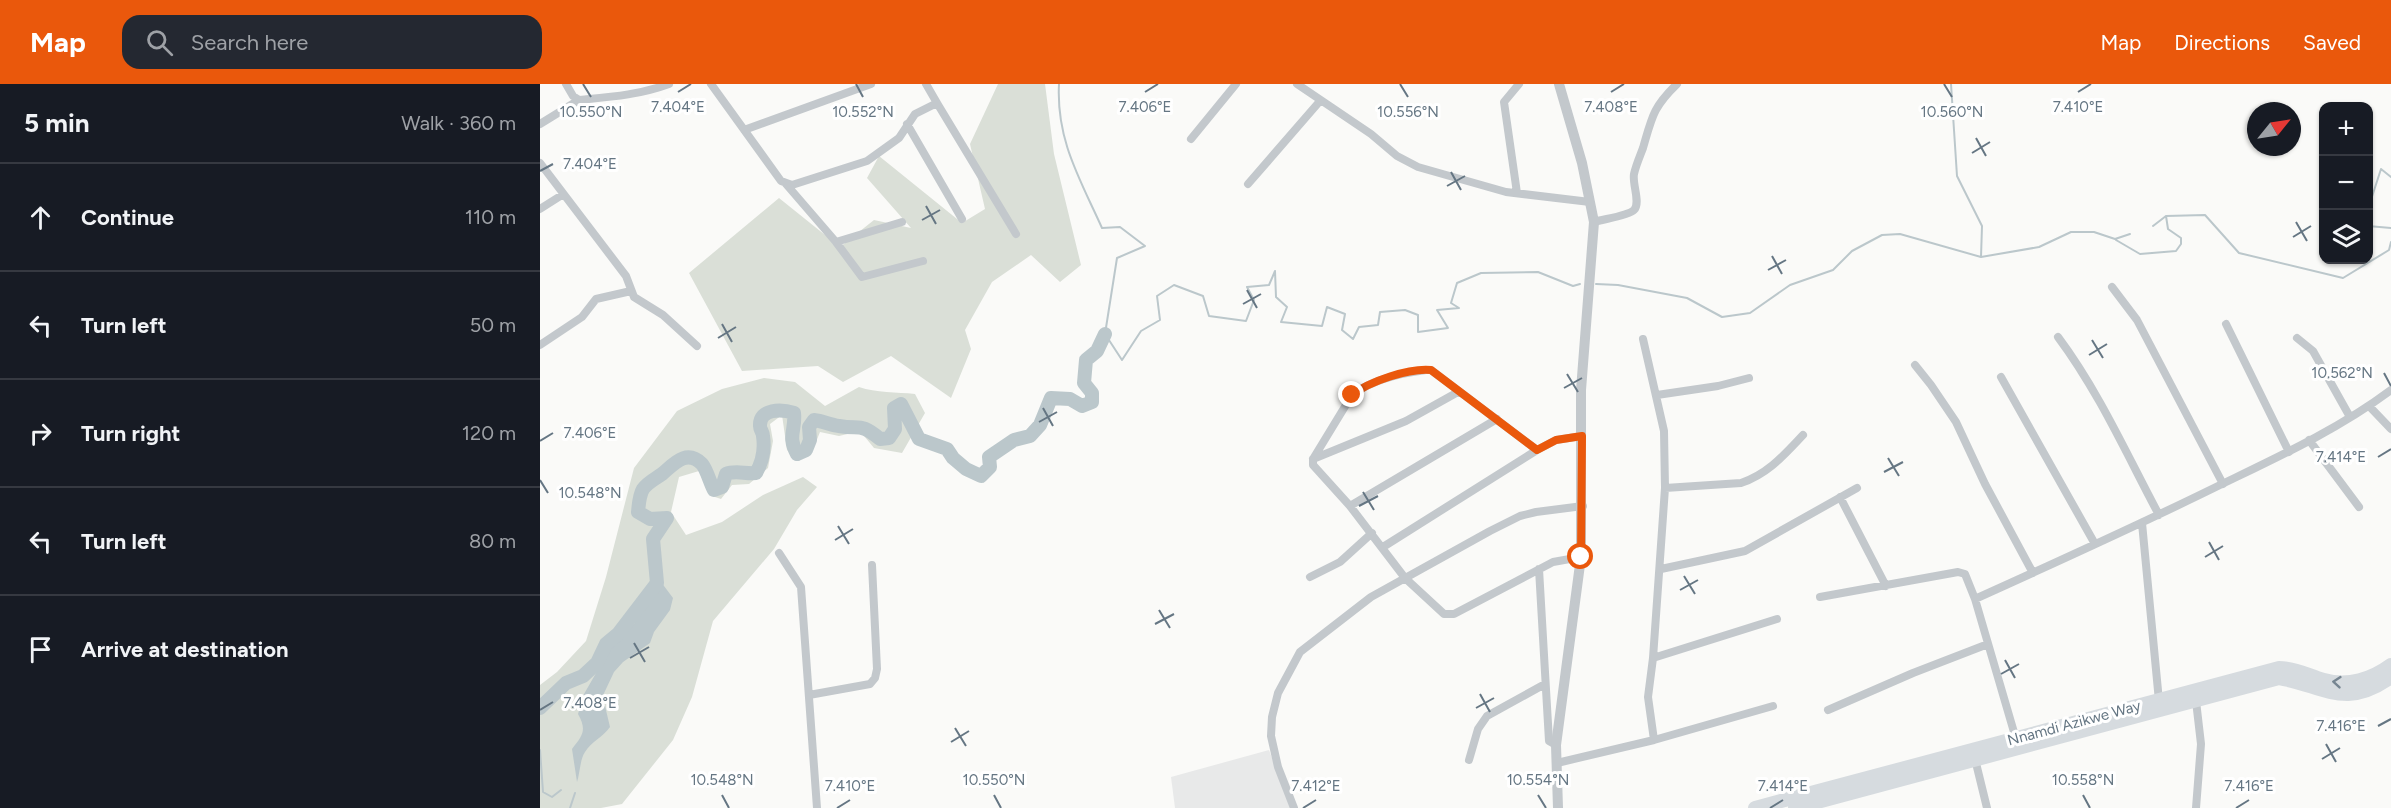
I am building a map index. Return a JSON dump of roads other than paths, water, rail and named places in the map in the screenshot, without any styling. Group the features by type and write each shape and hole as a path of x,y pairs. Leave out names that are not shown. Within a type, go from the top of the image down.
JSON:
{"highway":[{"name":"Nnamdi Azikwe Way","path":"1755,808 2279,668 2294,669 2339,683 2366,679 2391,665"},
{"name":"Nnamdi Azikwe Way","path":"1795,808 2279,678 2325,693 2341,695 2369,689 2391,677"}],"street":[{"path":"566,84 573,96 579,100"},
{"path":"540,124 579,100 627,96 649,92 669,84"},
{"path":"711,84 781,181 836,242 862,277 923,261"},
{"path":"744,130 871,84"},
{"path":"926,84 1016,234"},
{"path":"1191,139 1236,84"},
{"path":"1297,84 1408,163 1506,192 1590,202"},
{"path":"1517,193 1504,102 1520,84"},
{"path":"1558,808 1556,746 1581,557 1583,506 1581,390 1594,222 1582,163 1559,84"},
{"path":"1594,222 1629,213 1635,209 1637,204 1634,175 1650,119 1660,102 1677,84"},
{"path":"1248,184 1320,101"},
{"path":"786,184 792,185 867,161 899,138 915,114 937,103"},
{"path":"907,124 962,219"},
{"path":"540,163 562,195 626,276 634,297 658,311 698,346"},
{"path":"540,209 562,195"},
{"path":"836,242 902,222"},
{"path":"2112,287 2142,329 2223,484"},
{"path":"540,345 582,317 596,299 604,295 631,291"},
{"path":"2226,324 2289,452"},
{"path":"2058,338 2074,359 2104,409 2159,515"},
{"path":"2297,338 2313,351 2350,417"},
{"path":"1643,339 1664,431 1665,488 1661,569 1648,697 1654,740"},
{"path":"1915,365 1956,422 1985,484 2033,573"},
{"path":"1537,450 1431,370 1426,370 1386,378 1352,395 1313,459 1313,465 1372,533 1404,578 1444,614 1449,615 1558,561 1581,557"},
{"path":"2001,377 2095,544"},
{"path":"1657,395 1718,386 1749,378"},
{"path":"1975,598 2142,523 2289,452 2369,406 2391,390"},
{"path":"1313,459 1406,421 1458,392"},
{"path":"2369,406 2391,429"},
{"path":"1350,506 1497,419"},
{"path":"1665,488 1741,483 1777,462 1803,435"},
{"path":"1383,547 1537,450 1556,440 1582,436"},
{"path":"2309,440 2359,507"},
{"path":"1661,569 1745,551 1857,488"},
{"path":"1840,498 1886,586"},
{"path":"1294,808 1278,766 1271,736 1272,717 1278,693 1288,670 1300,652 1371,597 1520,516 1583,506"},
{"path":"2142,523 2159,701"},
{"path":"1310,577 1340,562 1372,533"},
{"path":"779,553 801,587 817,808"},
{"path":"808,695 870,684 875,678 878,669 872,565"},
{"path":"1539,569 1549,741 1556,746"},
{"path":"1820,597 1958,572 1965,574 1975,598 2016,739"},
{"path":"1653,658 1777,619"},
{"path":"1828,710 1988,644"},
{"path":"1469,760 1478,729 1487,716 1545,684"},
{"path":"2196,701 2201,744 2196,808"},
{"path":"1557,763 1654,740 1773,706"},
{"path":"1976,759 1987,808"}],"waterway":[{"path":"1059,84 1059,104 1065,141 1102,228 1120,227 1145,246 1117,258 1105,334 1122,360 1141,331 1160,320 1157,296 1174,285 1203,296 1209,316 1246,321 1254,300 1247,287 1269,285 1275,271 1276,297 1287,307 1281,322 1322,326 1327,307 1345,314 1342,330 1353,339 1359,327 1378,325 1380,312 1405,310 1418,315 1418,332 1448,328 1437,310 1459,308 1451,303 1457,283 1481,273 1538,272 1573,286 1580,284"},
{"path":"1951,84 1957,176 1982,226 1981,257"},
{"path":"2373,194 2381,169 2391,177"},
{"path":"2153,226 2166,216 2205,215 2239,253 2343,278 2389,250 2391,242"},
{"path":"2116,240 2140,254 2176,251 2181,244 2181,238 2168,229 2166,216"},
{"path":"2373,226 2391,228"},
{"path":"1596,284 1618,285 1687,298 1722,317 1750,313 1790,285 1833,270 1852,251 1882,235 1900,234 1981,257 2039,247 2071,232 2094,232 2115,239 2130,234"},
{"path":"540,708 566,683 583,676 597,663 606,644 618,634 657,583 653,539 667,518 650,519 638,512 639,500 649,482 675,463 685,458 696,459 704,467 714,490 722,487 726,474 756,473 764,450 761,420 767,413 772,411 794,413 792,438 797,454 806,450 810,440 809,427 814,420 864,428 880,439 889,438 895,429 894,408 901,404 919,439 947,449 953,458 966,469 981,476 990,467 989,457 1014,440 1030,436 1040,425 1051,398 1070,399 1082,406 1092,402 1092,393 1084,383 1086,360 1097,351 1105,334"},
{"path":"540,750 543,792 552,797 561,790"},
{"path":"570,808 575,793"}]}
